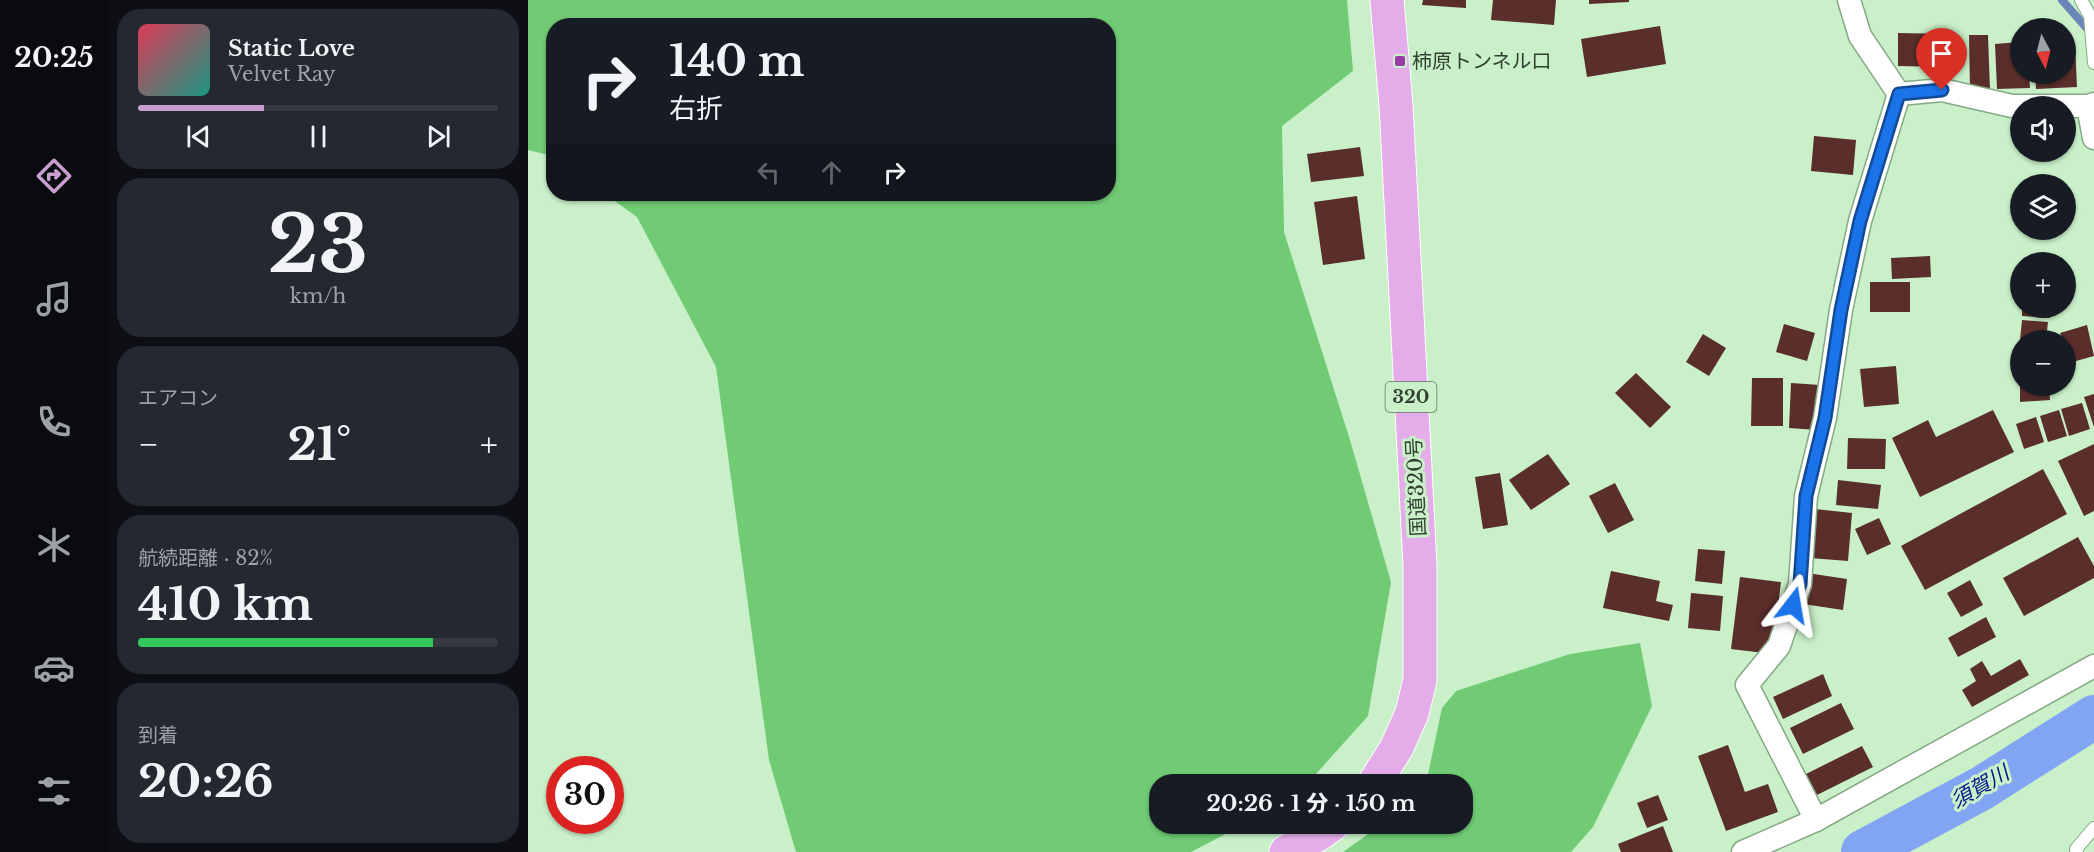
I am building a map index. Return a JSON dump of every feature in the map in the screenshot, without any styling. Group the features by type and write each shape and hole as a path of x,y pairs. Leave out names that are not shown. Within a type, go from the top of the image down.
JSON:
{"highway":[{"name":"国道320号","path":"1380,774 1412,714 1420,680 1420,565 1396,105 1387,0"},
{"path":"1286,852 1319,834"}],"street":[{"path":"1849,0 1860,36 1899,94"},
{"path":"1899,94 1942,90 2012,106 2091,105 2094,138"},
{"path":"1816,820 1747,685 1779,646 1800,584 1806,496 1825,418 1843,299 1860,221 1899,94"},
{"path":"1743,852 1816,820 2094,666"}],"lane":[{"path":"2081,0 2090,16 2094,59"},
{"path":"2075,851 2094,828"}],"green space":[{"path":"528,0 1347,0 1353,71 1282,126 1284,232 1350,440 1391,582 1368,716 1316,774 1149,774 1149,834 1226,834 1191,852 796,852 769,760 716,367 637,217 615,201 1116,201 1116,18 546,18 546,154 528,150"},
{"path":"1640,643 1652,706 1593,827 1571,852 1343,852 1368,834 1473,834 1473,774 1428,774 1442,708 1456,691 1570,654"}],"building":[{"path":"1423,0 1466,0 1466,8 1422,5"},
{"path":"1493,0 1556,0 1554,25 1491,20"},
{"path":"1589,0 1629,0 1629,2 1589,4"},
{"path":"1660,26 1666,64 1587,77 1581,39"},
{"path":"1898,33 1949,34 1949,67 1898,66"},
{"path":"1969,35 1988,35 1990,90 1970,91"},
{"path":"2010,43 2010,84 2030,84 2030,88 1997,89 1995,44"},
{"path":"2076,65 2077,87 2036,89 2036,84 2076,84"},
{"path":"1814,136 1856,140 1853,175 1811,171"},
{"path":"1360,147 1364,176 1311,182 1307,154"},
{"path":"1357,196 1365,259 1323,265 1314,202"},
{"path":"1930,256 1931,277 1892,279 1891,258"},
{"path":"1870,282 1910,282 1910,312 1870,312"},
{"path":"2022,320 2048,322 2047,330 2021,330"},
{"path":"1784,324 1815,333 1807,361 1776,352"},
{"path":"2087,325 2094,356 2076,361 2076,330 2070,330"},
{"path":"1703,334 1726,348 1709,376 1686,362"},
{"path":"1896,366 1899,404 1864,407 1860,369"},
{"path":"1636,373 1671,407 1650,428 1615,393"},
{"path":"1752,378 1783,378 1783,426 1751,426"},
{"path":"1791,383 1820,385 1817,430 1789,428"},
{"path":"2094,394 2094,427 2084,397"},
{"path":"2020,396 2050,396 2050,400 2020,402"},
{"path":"2082,403 2090,429 2069,436 2061,409"},
{"path":"1993,410 2014,452 1920,497 1892,438 1928,420 1936,437"},
{"path":"2059,410 2067,436 2048,442 2040,416"},
{"path":"2036,417 2044,442 2024,449 2016,424"},
{"path":"1848,438 1886,439 1885,469 1847,469"},
{"path":"2094,444 2094,511 2084,516 2058,461"},
{"path":"1548,454 1570,484 1531,510 1509,480"},
{"path":"2043,469 2067,514 1925,590 1901,546"},
{"path":"1500,473 1508,525 1483,529 1475,477"},
{"path":"1838,480 1881,485 1878,509 1836,505"},
{"path":"1615,483 1634,520 1608,533 1589,496"},
{"path":"1815,509 1852,513 1848,561 1810,558"},
{"path":"1879,518 1891,544 1867,555 1855,529"},
{"path":"2078,537 2094,566 2094,578 2024,616 2003,578"},
{"path":"1698,549 1725,551 1722,584 1695,581"},
{"path":"1611,571 1660,581 1656,601 1673,605 1669,621 1603,608"},
{"path":"1807,573 1847,579 1843,610 1803,604"},
{"path":"1740,577 1781,582 1772,654 1731,649"},
{"path":"1970,580 1983,605 1961,617 1947,593"},
{"path":"1691,593 1723,596 1720,631 1688,628"},
{"path":"1986,617 1996,637 1958,657 1948,638"},
{"path":"2020,659 2029,675 1972,707 1962,690 1976,681 1970,669 1982,661 1991,676"},
{"path":"1823,674 1832,696 1783,719 1773,697"},
{"path":"1841,703 1854,729 1803,754 1790,728"},
{"path":"1728,745 1745,792 1768,784 1778,812 1726,831 1698,756"},
{"path":"1862,746 1873,767 1817,795 1806,774"},
{"path":"1658,795 1668,820 1647,828 1637,803"},
{"path":"1663,826 1673,852 1621,852 1618,844"}],"waterway":[{"path":"2062,0 2091,33"},
{"name":"須賀川","path":"1863,852 1982,788 2094,717"}],"place":[{"name":"柿原トンネル口","path":"1400,61"}],"route":[{"path":"1793,605 1800,584 1806,496 1825,418 1841,310 1860,221 1899,94 1942,90"}]}
